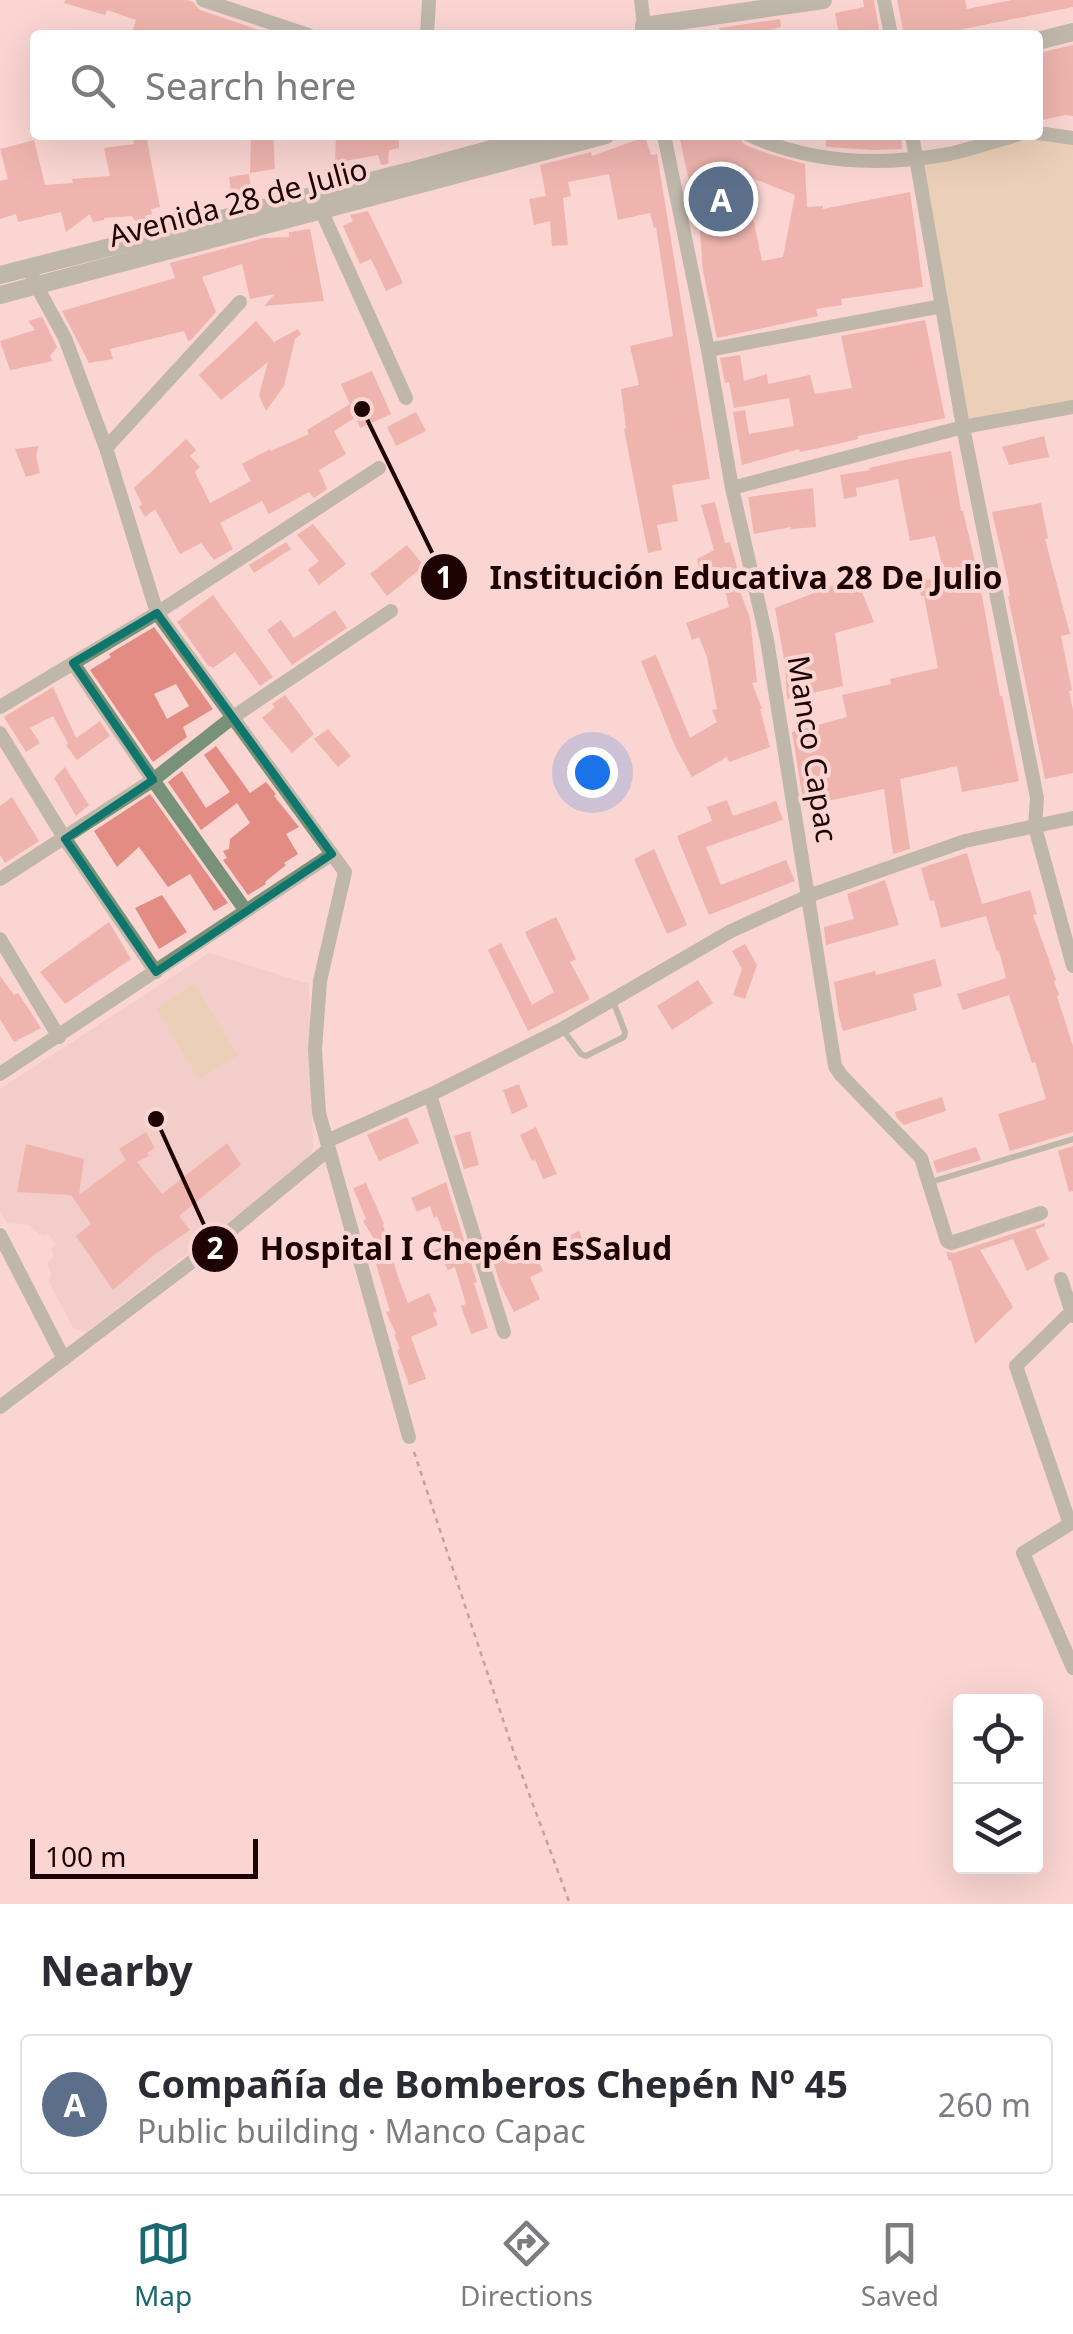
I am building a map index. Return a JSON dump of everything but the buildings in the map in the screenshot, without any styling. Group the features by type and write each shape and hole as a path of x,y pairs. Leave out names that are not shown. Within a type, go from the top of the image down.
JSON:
{"street":[{"path":"203,0 293,30"},
{"path":"427,30 429,0"},
{"path":"641,0 644,30 823,0"},
{"path":"884,0 890,30"},
{"path":"1043,39 1073,32"},
{"path":"1043,134 1073,138"},
{"name":"Avenida 28 de Julio","path":"247,220 321,210 528,140"},
{"name":"Avenida 28 de Julio","path":"0,295 33,276 420,177 584,140"},
{"name":"Manco Capac","path":"665,140 732,488 767,640 835,1066 921,1158 949,1242 1041,1213"},
{"path":"763,140 831,159 864,162 947,154 998,140"},
{"path":"913,140 963,427 1036,798 1035,827 1073,966"},
{"path":"321,210 406,398"},
{"name":"Avenida 28 de Julio","path":"0,275 33,276"},
{"path":"33,276 65,338 106,448 157,613 346,872 318,998 318,1113 409,1438"},
{"path":"106,448 240,302"},
{"path":"708,350 942,306"},
{"path":"732,488 963,427 1073,407"},
{"path":"0,707 157,613 379,468"},
{"path":"0,879 153,780 232,716 391,611"},
{"path":"73,663 246,911"},
{"path":"0,733 65,839 156,972"},
{"path":"0,1407 202,1254 328,1145 562,1029 731,931 808,896 965,841 1073,818"},
{"path":"0,1074 332,854"},
{"path":"0,939 59,1037"},
{"path":"430,1095 504,1332"},
{"path":"0,1235 64,1358"},
{"path":"1060,1279 1072,1314 1016,1366 1072,1523 1024,1554 1073,1668"}],"lane":[{"path":"562,1029 586,1056 624,1037 612,1000"},
{"path":"930,1182 1073,1139"}],"path":[{"path":"409,1438 570,1904"}],"highlighted area":[{"path":"157,613 332,854 156,972 65,839 153,780 73,663"}],"shaded area":[{"path":"1073,138 1073,407 963,427 917,157 994,140"},
{"path":"209,953 309,984 313,1149 305,1163 86,1332 73,1328 49,1282 47,1263 54,1256 51,1249 56,1245 48,1234 42,1236 29,1225 7,1223 0,1210 0,1089"},
{"path":"194,984 238,1055 199,1079 156,1008"}],"place":[{"name":"Compañía de Bomberos Chepén Nº 45","path":"721,199"},
{"name":"Institución Educativa 28 De Julio","path":"362,409"},
{"name":"Hospital I Chepén EsSalud","path":"156,1119"}]}
